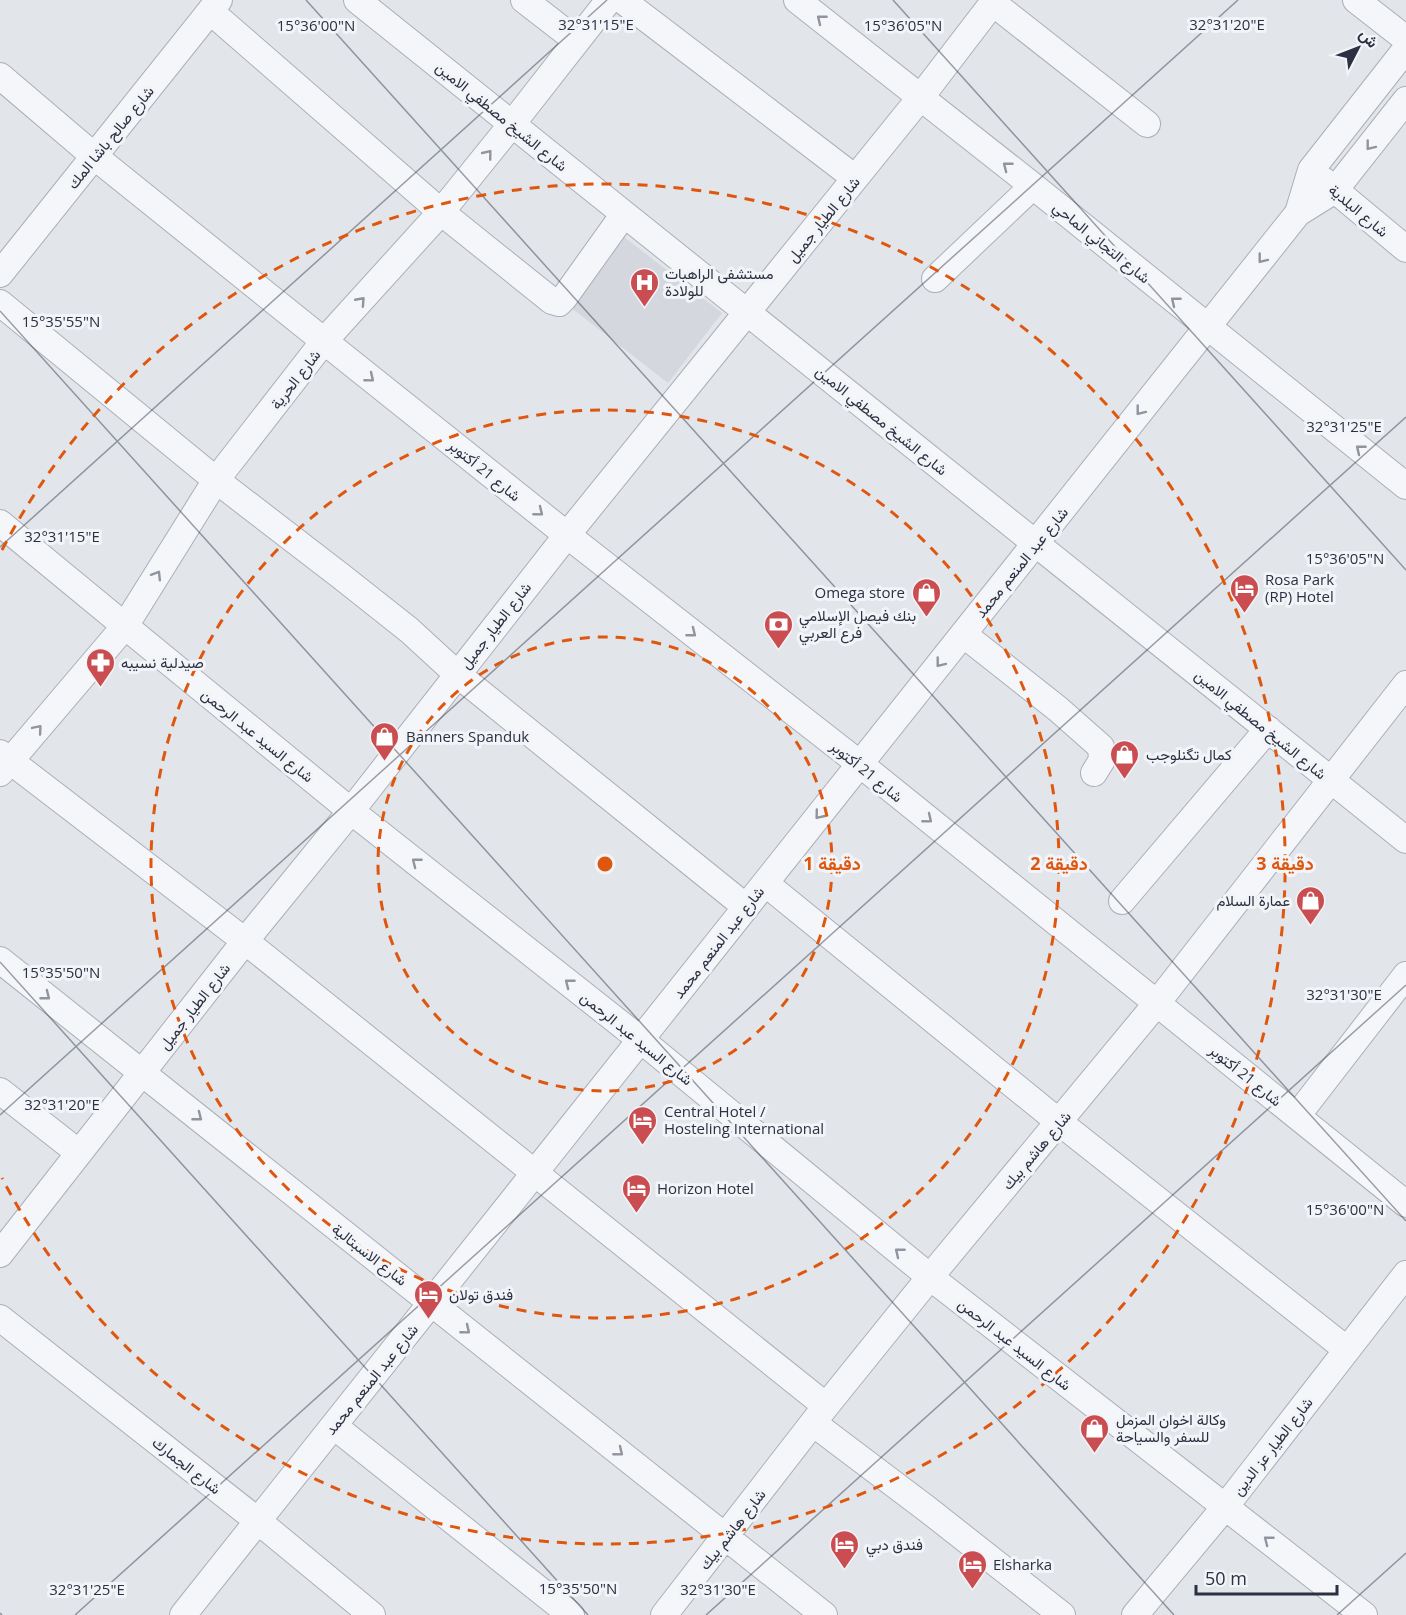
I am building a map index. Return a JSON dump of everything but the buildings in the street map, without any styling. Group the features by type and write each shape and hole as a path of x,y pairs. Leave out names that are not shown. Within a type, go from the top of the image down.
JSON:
{"street":[{"name":"شارع الشيخ مصطفي الامين","path":"357,0 1406,840"},
{"path":"524,0 577,41"},
{"name":"شارع الحرية","path":"3,763 124,626 216,480 324,341 441,212 609,0"},
{"path":"622,0 855,178"},
{"name":"شارع التجاني الماحي","path":"797,0 1033,186 1406,486"},
{"path":"1356,0 1406,39"},
{"path":"994,1 1147,124"},
{"name":"شارع الطيار جميل","path":"0,1254 567,535 920,98 994,1"},
{"path":"215,6 441,212 552,301 559,303 564,298 624,214"},
{"name":"شارع صالح باشا المك","path":"5,258 94,156 215,6"},
{"name":"شارع عبد المنعم محمد","path":"1298,213 1311,171 1406,50"},
{"name":"شارع 21 أكتوبر","path":"0,76 94,156 324,341 860,764 1406,1204"},
{"name":"شارع عبد المنعم محمد","path":"183,1615 1298,213 1335,190 1406,100"},
{"name":"شارع البلدية","path":"1311,171 1406,249"},
{"path":"935,279 1033,186"},
{"path":"0,303 216,480 409,630 457,674 746,907"},
{"name":"شارع السيد عبد الرحمن","path":"0,523 351,811 641,1040 930,1277 1364,1615"},
{"path":"963,634 1058,709 1101,747 1102,760 1094,773"},
{"name":"شارع هاشم بيك","path":"664,1615 930,1277 1157,1003 1406,684"},
{"path":"1122,901 1268,729"},
{"path":"3,763 245,942 535,1172 820,1414 927,1509 1062,1615"},
{"path":"765,883 1059,1122 1346,1349"},
{"name":"شارع الاسبتالية","path":"0,960 824,1615"},
{"path":"1297,1116 1406,975"},
{"path":"0,1091 79,1153"},
{"name":"شارع الطيار عز الدين","path":"1135,1615 1225,1507 1406,1274"},
{"name":"شارع الجمارك","path":"0,1317 258,1521 372,1615"},
{"path":"333,1426 571,1615"}],"shaded area":[{"name":"مستشفى الراهبات للولادة","path":"619,233 722,313 668,383 565,303"}],"place":[{"name":"مستشفى الراهبات للولادة","path":"644,308"},
{"name":"Rosa Park (RP) Hotel","path":"1244,614"},
{"name":"Omega store","path":"926,618"},
{"name":"بنك فيصل الإسلامي فرع العربي","path":"778,650"},
{"name":"صيدلية نسيبه","path":"100,688"},
{"name":"Banners Spanduk","path":"385,762"},
{"name":"كمال تگنلوجب","path":"1125,780"},
{"name":"عمارة السلام","path":"1311,926"},
{"name":"Central Hotel / Hosteling International","path":"643,1146"},
{"name":"Horizon Hotel","path":"636,1214"},
{"name":"فندق تولان","path":"428,1320"},
{"name":"وكالة اخوان المزمل للسفر والسياحة","path":"1095,1454"},
{"name":"فندق دبي","path":"845,1570"},
{"name":"Elsharka","path":"972,1590"}]}
